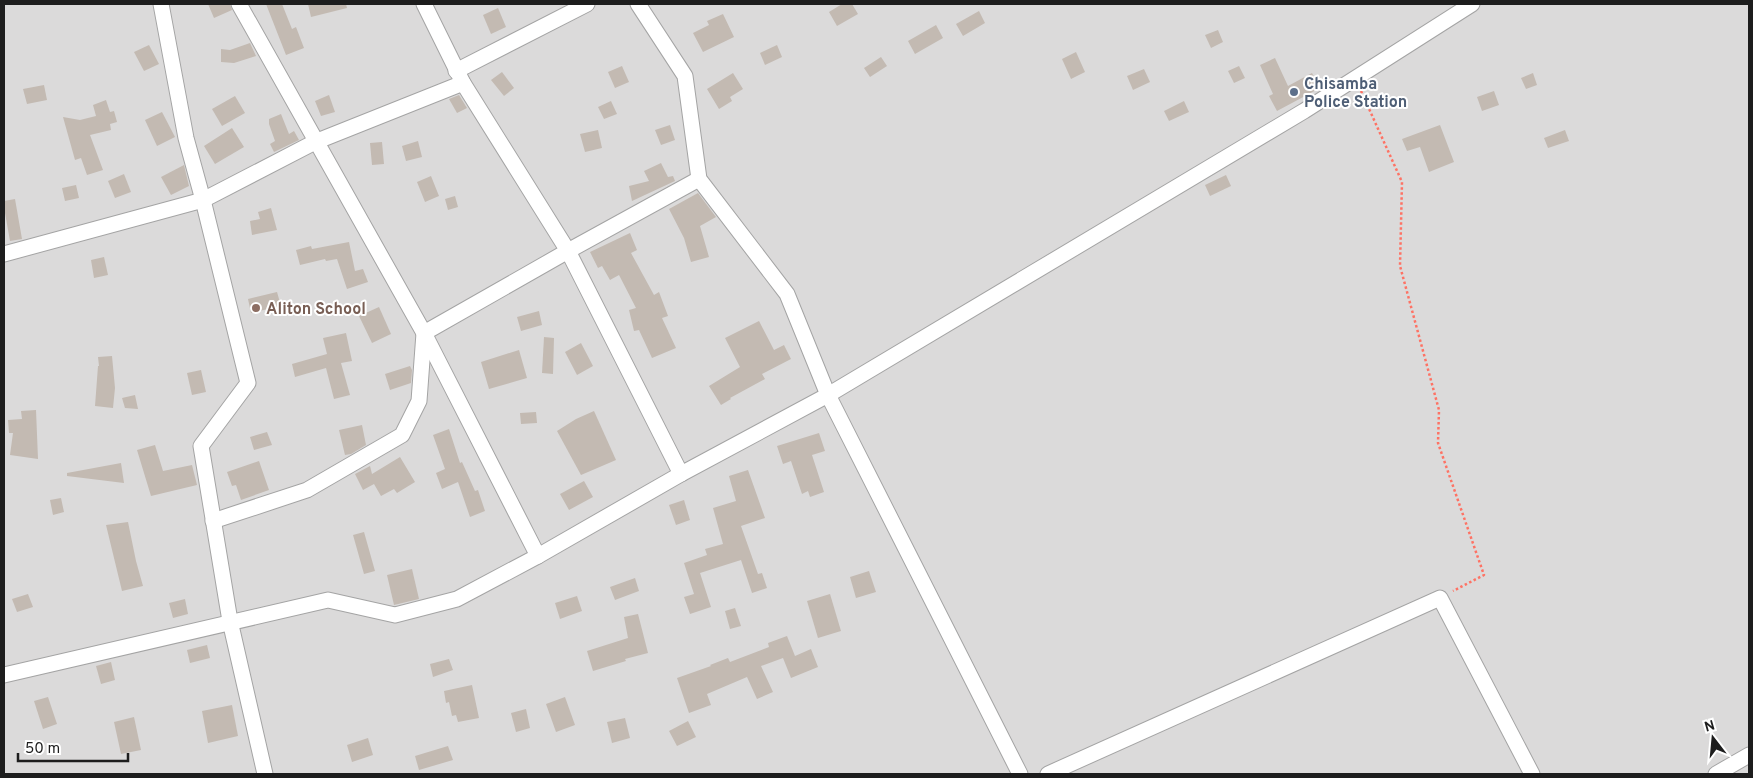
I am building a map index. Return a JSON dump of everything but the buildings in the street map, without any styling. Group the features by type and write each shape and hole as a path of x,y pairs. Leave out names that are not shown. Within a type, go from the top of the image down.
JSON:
{"street":[{"path":"161,4 186,138 248,383 201,446 230,622 265,774"},
{"path":"239,4 424,333 538,556"},
{"path":"424,4 460,77 568,251 681,474"},
{"path":"4,254 203,200 315,142 460,77 587,4"},
{"path":"638,4 685,76 700,179 787,294 828,395 1020,774"},
{"path":"4,675 328,600 395,615 457,599 538,556 681,474 828,395 1287,121 1472,4"},
{"path":"424,333 700,179"},
{"path":"213,521 307,490 402,435 418,401 424,333"},
{"path":"1048,774 1440,598 1532,774"},
{"path":"1716,774 1749,755"}],"path":[{"path":"1355,79 1402,182 1400,266 1439,410 1438,443 1484,575 1440,598"}],"shaded area":[{"path":"4,4 1749,4 1749,774 4,774"}],"place":[{"name":"Chisamba Police Station","path":"1294,92"},
{"name":"Aliton School","path":"256,308"}]}
